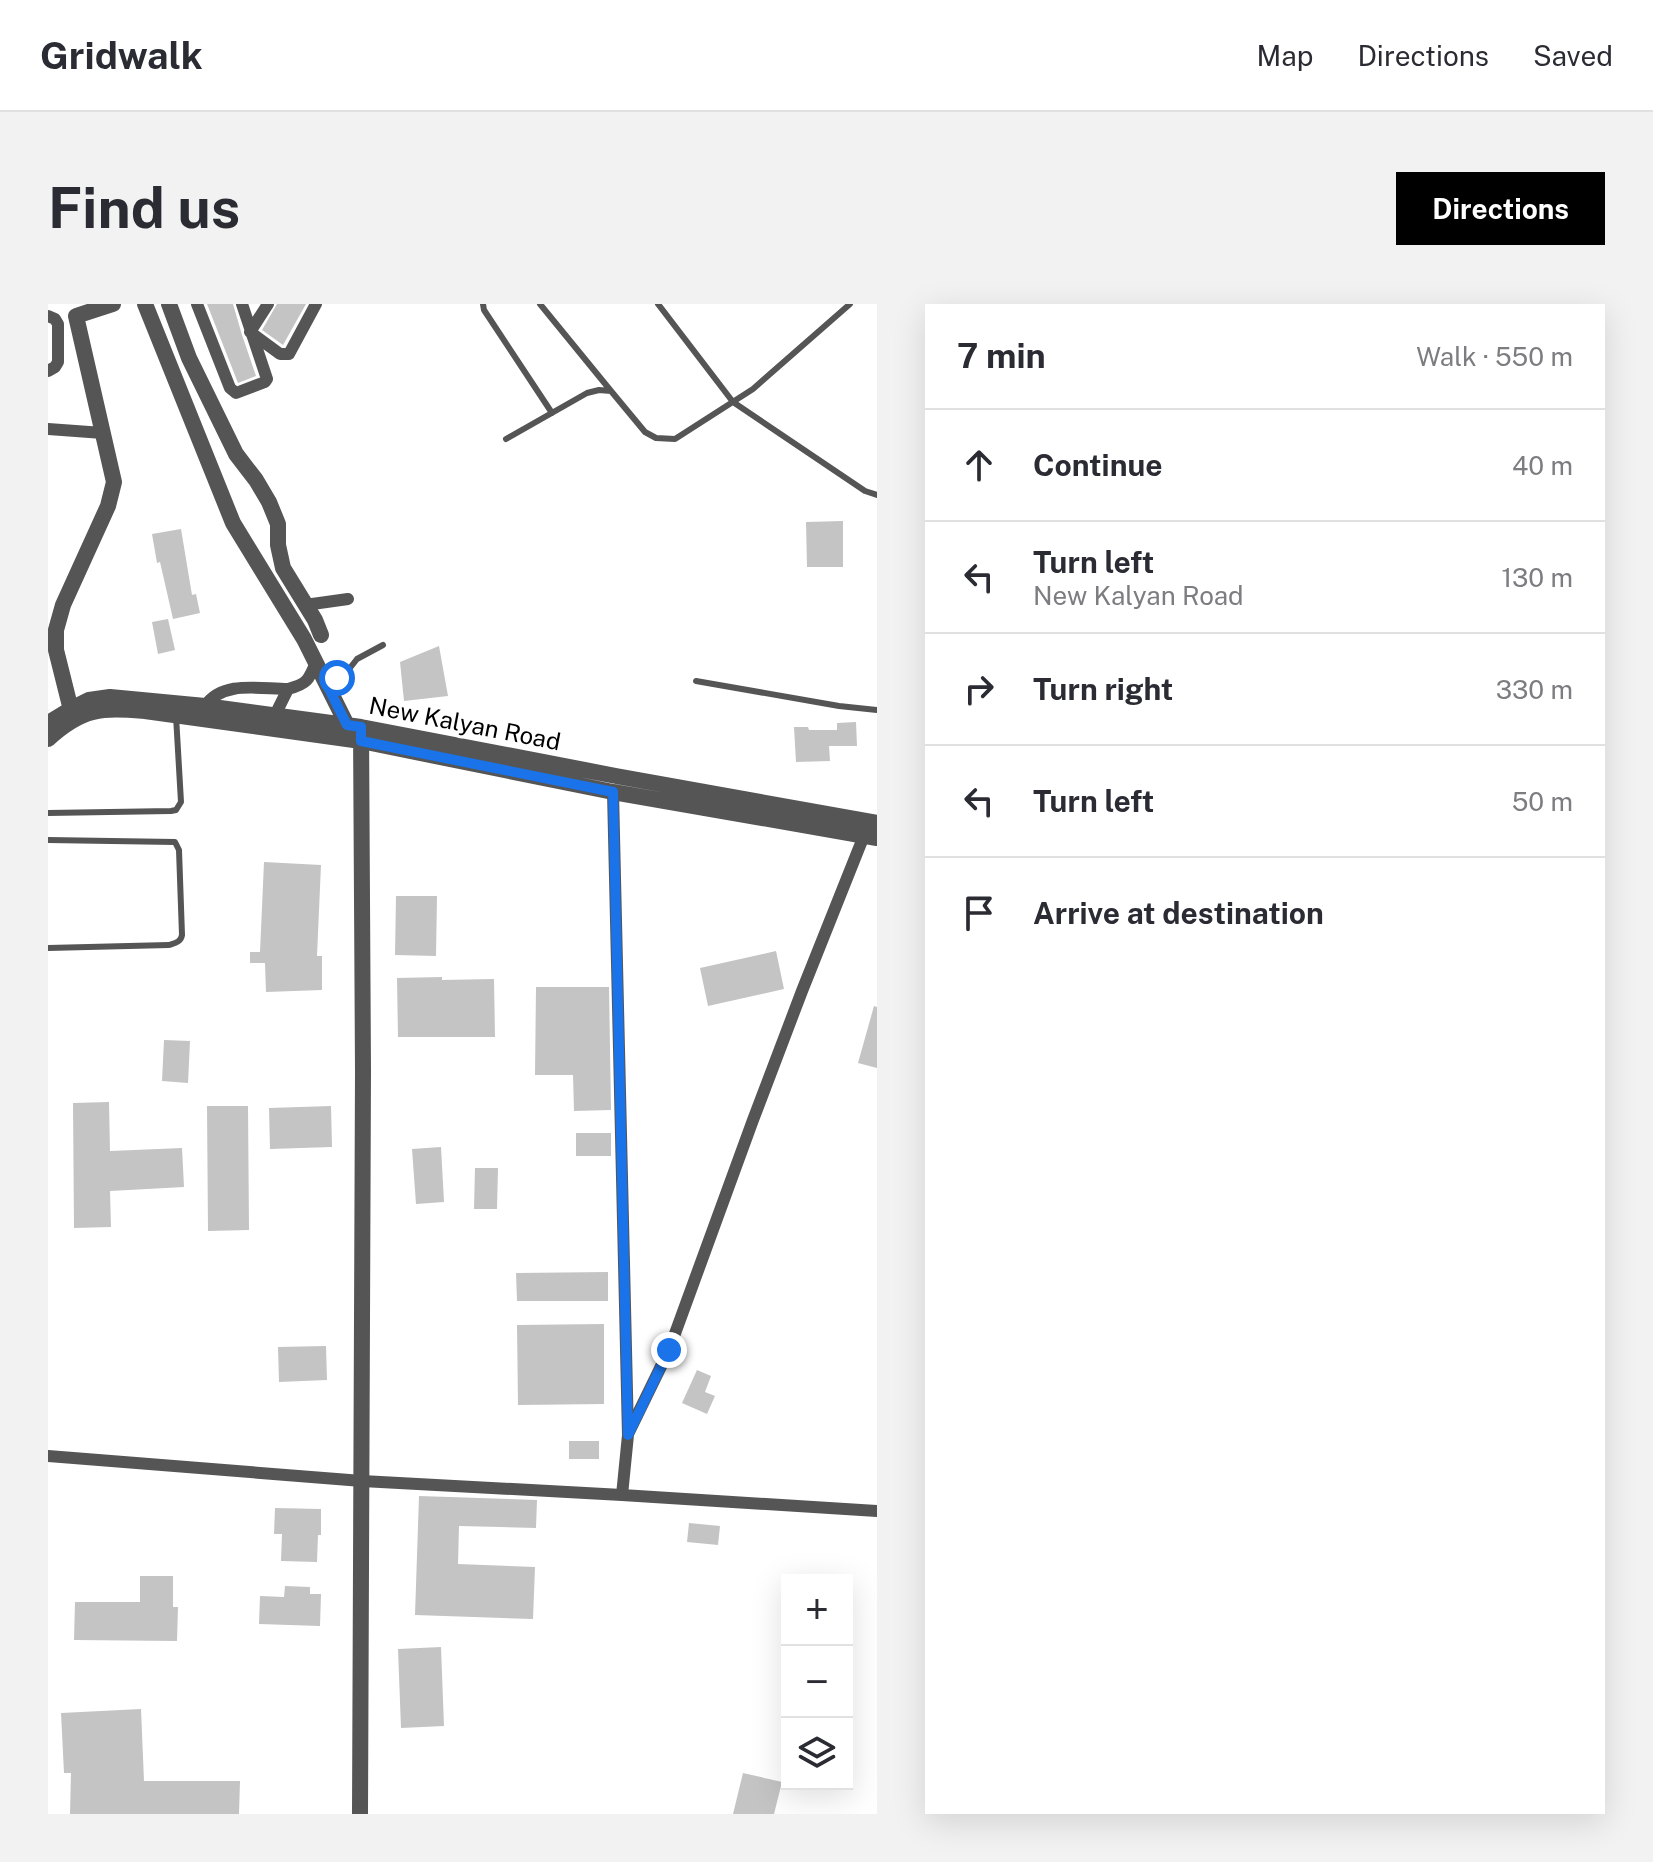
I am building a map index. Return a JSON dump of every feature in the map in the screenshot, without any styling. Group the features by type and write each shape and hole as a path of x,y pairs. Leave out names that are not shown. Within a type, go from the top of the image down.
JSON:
{"street":[{"path":"48,739 72,714 54,662 56,630 63,605 108,506 114,482 75,310 113,304"},
{"path":"145,304 233,523 286,592 329,689 356,731 363,1056 360,1814"},
{"path":"169,304 189,358 236,454 256,480 278,524 278,545 286,592 305,605 321,635"},
{"path":"197,304 234,393 267,381 242,304"},
{"path":"250,332 268,304"},
{"path":"250,332 280,354 289,354 316,304"},
{"path":"48,316 58,324 58,362 48,371"},
{"path":"48,429 103,433"},
{"path":"209,465 236,454"},
{"path":"305,605 348,599"},
{"path":"205,706 212,696 234,687 288,689 301,685 310,678 316,662"},
{"path":"275,715 288,689"},
{"name":"New Kalyan Road","path":"72,714 89,700 110,697 275,715 307,727"},
{"name":"New Kalyan Road","path":"48,723 72,714 113,709 356,731 616,776 872,830"},
{"name":"New Kalyan Road","path":"356,731 613,792 872,830"},
{"path":"613,792 628,1435 622,1495"},
{"path":"628,1435 669,1350 780,1048 872,830"},
{"path":"48,1456 362,1481 877,1511"}],"lane":[{"path":"483,304 552,413"},
{"path":"540,304 645,432 656,438 675,439 753,389 850,304"},
{"path":"658,304 733,402 865,491 877,495"},
{"path":"506,439 587,393 611,391"},
{"path":"329,689 357,659 383,645"},
{"path":"696,681 877,710"},
{"path":"48,813 176,810 181,802 176,715"},
{"path":"48,840 175,842 179,850 182,935 176,943 169,945 48,948"}],"building":[{"path":"207,304 233,304 256,376 238,383"},
{"path":"277,304 306,304 283,345 262,330"},
{"path":"843,521 843,567 807,567 806,522"},
{"path":"181,529 192,595 196,594 200,613 173,619 152,534"},
{"path":"168,619 175,650 158,654 152,622"},
{"path":"439,646 448,696 404,701 400,662"},
{"path":"856,722 857,746 829,746 830,761 796,762 794,727 837,730 837,723"},
{"path":"264,862 321,865 317,956 322,956 322,990 266,992 265,963 250,963 250,952 260,952"},
{"path":"396,896 437,896 436,956 395,955"},
{"path":"776,951 784,989 708,1006 700,968"},
{"path":"442,977 442,980 494,979 495,1037 398,1037 397,978"},
{"path":"536,987 609,987 611,1110 574,1111 573,1075 535,1075"},
{"path":"874,1006 877,1007 877,1068 858,1063"},
{"path":"164,1040 190,1041 188,1083 162,1081"},
{"path":"109,1102 110,1151 182,1148 184,1187 110,1191 111,1227 74,1228 73,1103"},
{"path":"207,1106 248,1106 249,1230 208,1231"},
{"path":"331,1106 332,1147 270,1149 269,1108"},
{"path":"576,1133 611,1133 611,1156 576,1156"},
{"path":"441,1147 444,1202 416,1204 412,1149"},
{"path":"475,1168 498,1168 497,1209 474,1209"},
{"path":"608,1272 608,1301 517,1301 516,1273"},
{"path":"604,1324 604,1404 518,1405 517,1325"},
{"path":"326,1346 327,1380 279,1382 278,1347"},
{"path":"697,1370 711,1376 705,1392 715,1396 707,1414 682,1403"},
{"path":"569,1441 599,1441 599,1459 569,1459"},
{"path":"419,1496 537,1500 536,1528 459,1526 458,1564 535,1567 533,1619 415,1615"},
{"path":"275,1508 321,1509 317,1562 281,1561 282,1534 274,1534"},
{"path":"689,1523 720,1526 718,1545 687,1542"},
{"path":"140,1576 173,1576 173,1607 178,1607 177,1641 74,1640 75,1602 140,1602"},
{"path":"285,1586 310,1587 310,1594 321,1594 320,1626 259,1624 260,1596 284,1597"},
{"path":"441,1647 444,1726 401,1728 398,1649"},
{"path":"141,1709 144,1781 240,1781 239,1814 70,1814 71,1773 64,1773 61,1713"},
{"path":"743,1773 781,1782 774,1814 733,1814"}],"route":[{"path":"337,678 326,683 347,725 361,727 361,741 613,792 628,1435 669,1350"}]}
